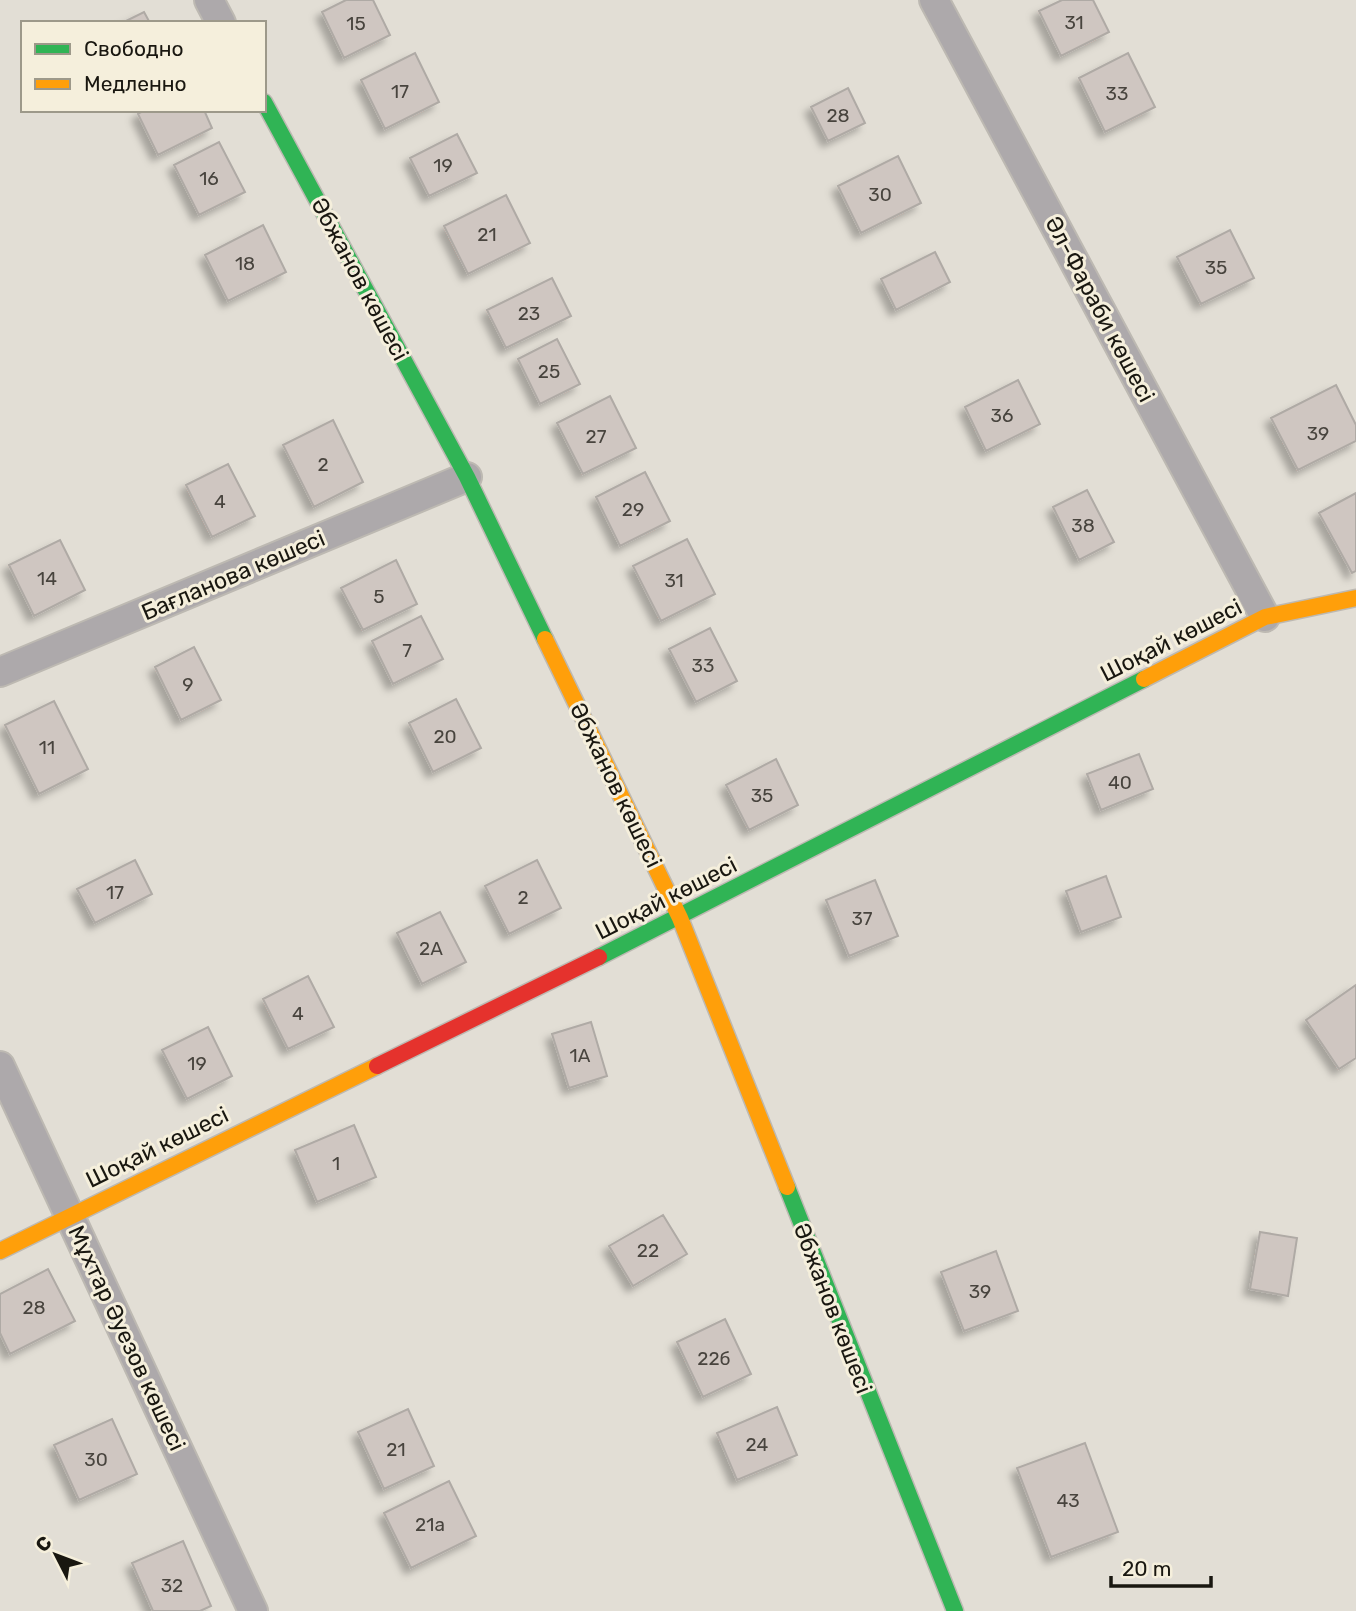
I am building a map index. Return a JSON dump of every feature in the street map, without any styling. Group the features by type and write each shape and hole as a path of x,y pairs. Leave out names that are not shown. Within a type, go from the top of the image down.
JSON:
{"street":[{"path":"209,0 220,21"},
{"name":"Әл-Фараби көшесі","path":"934,0 1265,617"},
{"name":"Әбжанов көшесі","path":"266,106 467,477 680,918 955,1611"},
{"name":"Бағланова көшесі","path":"0,672 467,477"},
{"name":"Шоқай көшесі","path":"0,1251 680,918 1265,617 1356,598"},
{"name":"Мұхтар Әуезов көшесі","path":"0,1066 253,1611"}],"building":[{"path":"346,0 373,0 390,35 344,58 322,12"},
{"path":"1062,0 1093,0 1109,32 1061,56 1039,11"},
{"path":"144,12 149,21 126,21"},
{"path":"415,53 439,102 385,129 361,80"},
{"path":"1128,53 1155,107 1105,132 1079,78"},
{"path":"848,88 865,123 828,141 811,107"},
{"path":"205,112 212,128 158,155 138,114"},
{"path":"457,134 477,173 429,196 410,158"},
{"path":"219,142 245,192 199,215 174,165"},
{"path":"898,156 921,203 861,233 838,186"},
{"path":"506,195 530,243 468,274 444,226"},
{"path":"263,225 286,272 228,301 205,255"},
{"path":"1230,230 1254,278 1201,304 1177,257"},
{"path":"935,252 950,282 896,310 881,279"},
{"path":"552,278 571,316 506,348 487,310"},
{"path":"557,339 580,384 540,404 518,359"},
{"path":"1018,380 1040,424 986,451 965,407"},
{"path":"1336,385 1356,425 1356,441 1298,470 1271,418"},
{"path":"610,396 636,448 583,474 557,423"},
{"path":"333,420 363,482 314,507 283,445"},
{"path":"228,464 255,516 212,537 186,485"},
{"path":"645,472 670,521 620,546 596,497"},
{"path":"1087,490 1114,542 1079,560 1053,507"},
{"path":"1356,493 1356,571 1352,573 1319,513"},
{"path":"687,539 715,594 661,621 633,566"},
{"path":"60,540 85,590 34,616 9,565"},
{"path":"396,560 417,604 363,630 341,588"},
{"path":"421,616 443,659 393,684 372,641"},
{"path":"710,628 737,681 696,702 669,649"},
{"path":"194,647 221,700 181,720 155,667"},
{"path":"456,699 481,748 433,772 409,723"},
{"path":"54,701 88,769 39,794 5,725"},
{"path":"1139,754 1153,789 1101,810 1087,774"},
{"path":"776,759 798,805 749,830 726,785"},
{"path":"135,860 152,894 95,923 77,889"},
{"path":"537,860 561,908 509,934 485,886"},
{"path":"1106,876 1121,917 1081,932 1066,891"},
{"path":"875,880 898,936 849,956 826,900"},
{"path":"440,912 466,962 422,984 397,933"},
{"path":"308,976 334,1027 288,1049 263,999"},
{"path":"1356,985 1356,1058 1339,1069 1306,1020"},
{"path":"591,1022 607,1076 569,1088 552,1034"},
{"path":"208,1027 232,1076 187,1099 162,1050"},
{"path":"354,1125 376,1177 317,1202 295,1150"},
{"path":"663,1215 687,1254 633,1286 609,1246"},
{"path":"1260,1232 1297,1238 1288,1296 1250,1289"},
{"path":"996,1251 1018,1311 964,1331 941,1272"},
{"path":"48,1269 75,1321 10,1354 0,1333 0,1294"},
{"path":"725,1319 751,1374 703,1397 677,1342"},
{"path":"777,1407 797,1455 737,1480 717,1433"},
{"path":"408,1409 434,1466 384,1489 358,1432"},
{"path":"112,1419 137,1474 79,1500 54,1445"},
{"path":"1085,1443 1118,1532 1051,1557 1017,1468"},
{"path":"449,1481 476,1536 411,1568 384,1513"},
{"path":"183,1541 211,1606 200,1611 153,1611 132,1563"}],"traffic: fast":[{"path":"266,106 467,477 545,639"},
{"path":"599,957 1144,679"},
{"path":"787,1187 955,1611"}],"traffic: slow":[{"path":"1144,679 1265,617 1356,598"},
{"path":"545,639 680,918 787,1187"},
{"path":"0,1251 377,1066"}],"traffic: jam":[{"path":"377,1066 599,957"}]}
